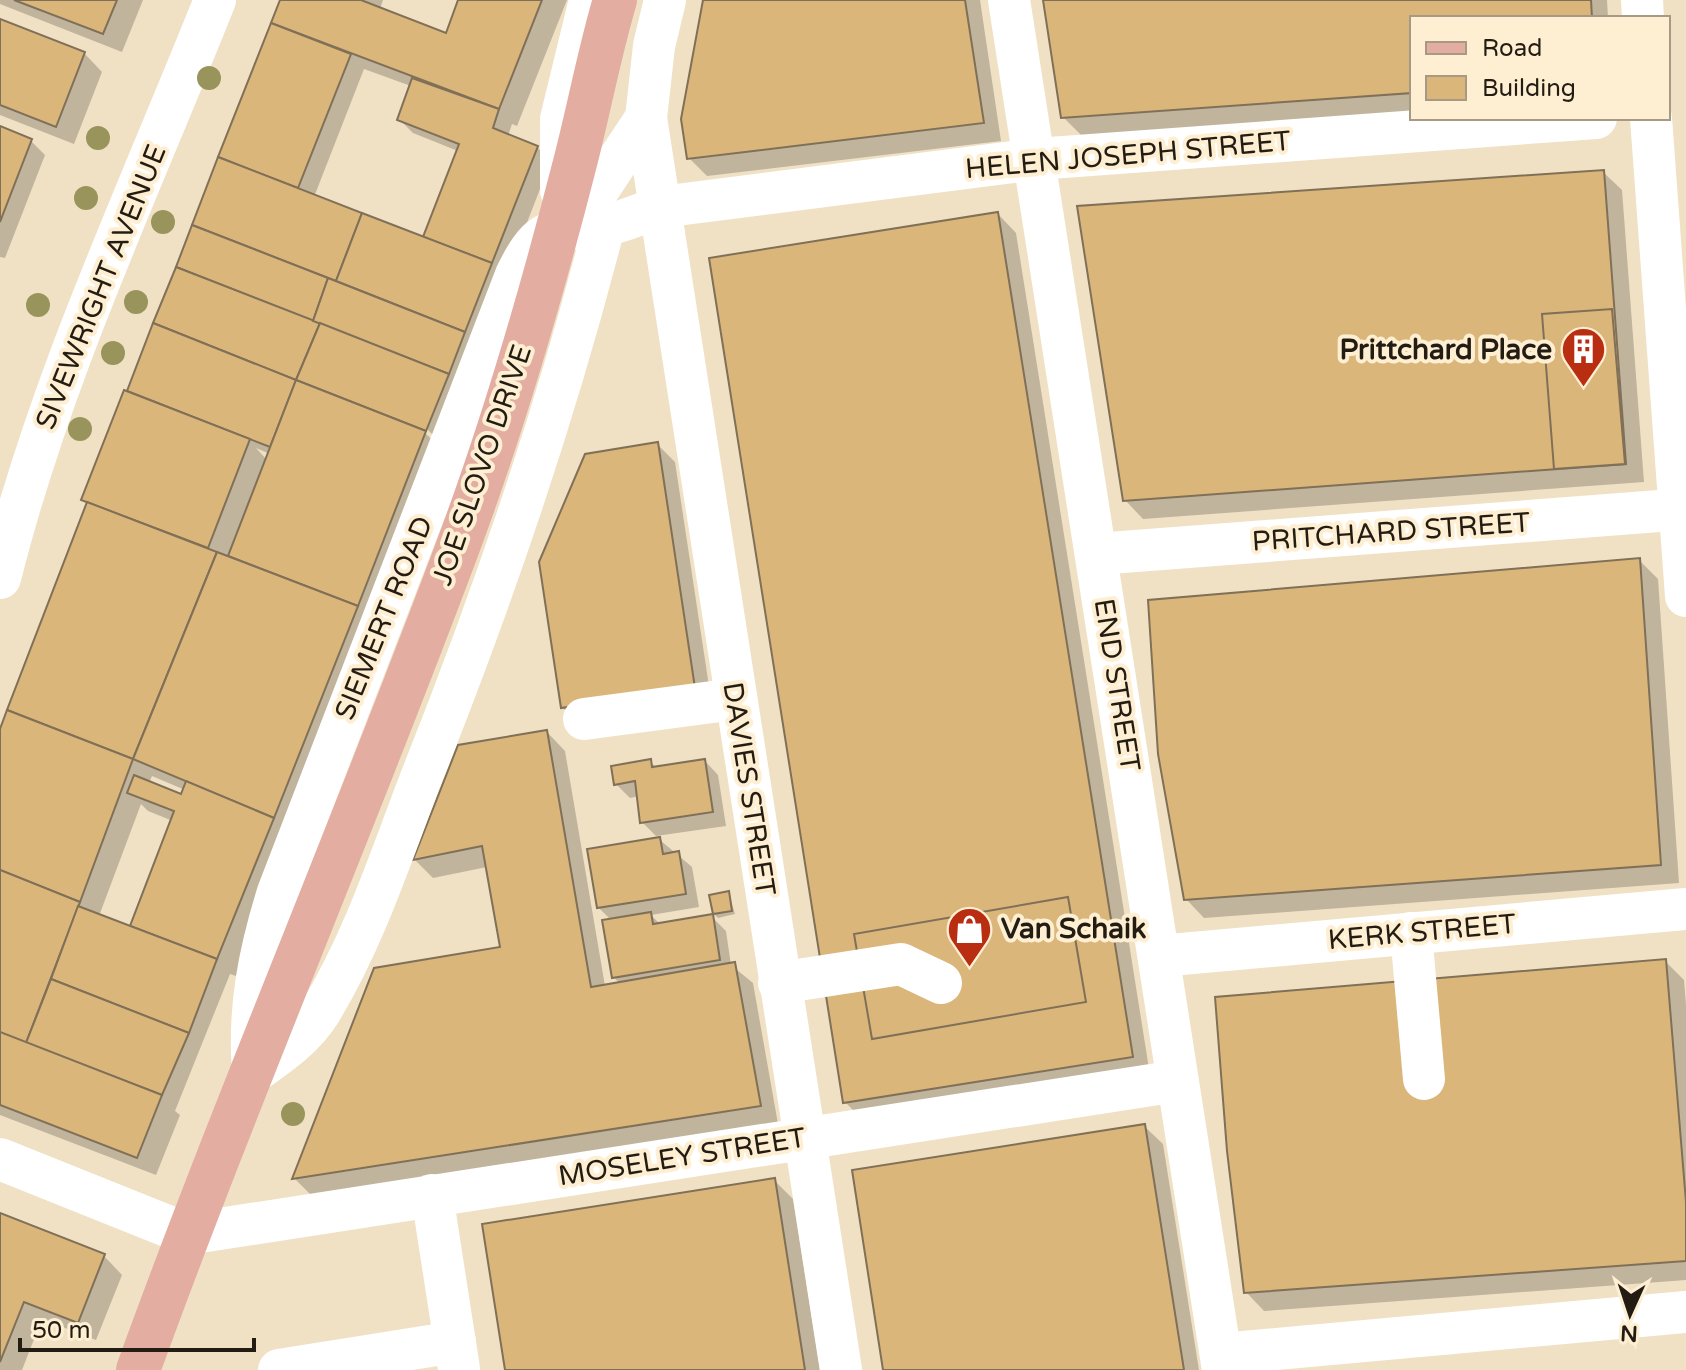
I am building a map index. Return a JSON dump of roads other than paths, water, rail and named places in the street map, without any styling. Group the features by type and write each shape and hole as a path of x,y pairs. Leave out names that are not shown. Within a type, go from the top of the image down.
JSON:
{"main road":[{"name":"JOE SLOVO DRIVE","path":"313,919 463,532 503,414 572,177 615,0"},
{"name":"SIEMERT ROAD","path":"138,1370 187,1234 313,919"}],"street":[{"name":"SIVEWRIGHT AVENUE","path":"0,578 22,488 60,378 215,0"},
{"path":"253,1073 291,1046 319,1013 356,941 468,658 555,406 580,227 558,142 590,0"},
{"path":"661,207 646,118 654,46 665,0"},
{"name":"END STREET","path":"1009,0 1222,1362"},
{"path":"580,227 646,118"},
{"name":"HELEN JOSEPH STREET","path":"661,207 1036,159 1569,120"},
{"path":"1651,120 1683,509 1686,596"},
{"name":"SIEMERT ROAD","path":"253,1073 250,1031 254,976 278,892 516,275 538,239 661,207"},
{"name":"DAVIES STREET","path":"661,207 841,1370"},
{"name":"PRITCHARD STREET","path":"1096,554 1683,509"},
{"path":"585,732 656,736 664,728 664,708 735,699"},
{"name":"KERK STREET","path":"1159,956 1686,909"},
{"path":"1411,933 1424,1079"},
{"path":"779,983 901,964 941,983"},
{"name":"MOSELEY STREET","path":"187,1234 1177,1081"},
{"path":"0,1159 187,1234"},
{"path":"279,1370 457,1356 432,1195"},
{"path":"1222,1362 1686,1312"}],"place":[{"name":"Prittchard Place","path":"1583,389"},
{"name":"Van Schaik","path":"970,968"}]}
